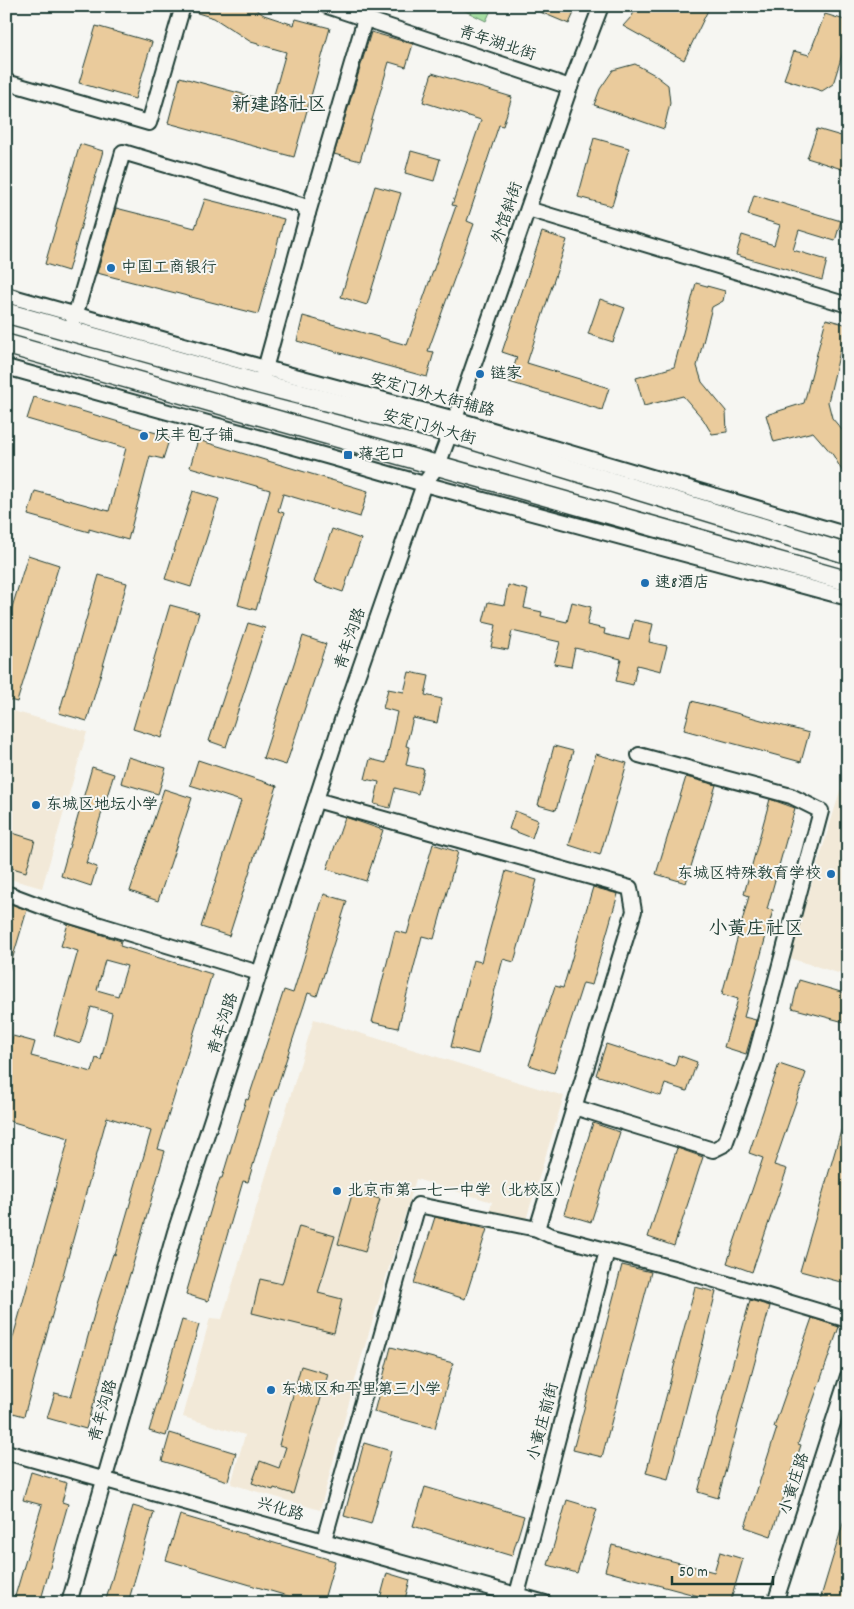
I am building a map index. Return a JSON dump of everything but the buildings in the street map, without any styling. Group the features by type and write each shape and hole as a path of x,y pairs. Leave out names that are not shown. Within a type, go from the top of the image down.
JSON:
{"main road":[{"name":"安定门外大街","path":"6,313 73,323 453,426 848,554"},
{"name":"安定门外大街","path":"6,344 848,581"}],"street":[{"path":"6,82 149,123 183,6"},
{"name":"青年湖北街","path":"327,6 570,87"},
{"name":"外馆斜街","path":"438,465 570,87 601,6"},
{"path":"263,376 308,213 365,19"},
{"path":"6,295 73,323 123,152 301,205 308,213"},
{"path":"528,209 848,305"},
{"path":"6,367 424,484 848,598"},
{"name":"安定门外大街辅路","path":"453,426 848,535"},
{"path":"311,429 330,457"},
{"name":"青年沟路","path":"69,1603 103,1478 175,1232 358,674 424,484 438,465"},
{"path":"574,1107 713,1150 725,1144 754,1062 821,811 791,796 639,755"},
{"path":"316,800 630,888 634,912 537,1229"},
{"path":"6,894 259,974"},
{"path":"324,1540 418,1205 537,1229 548,1235 681,1270 848,1320"},
{"name":"小黄庄前街","path":"516,1599 607,1251"},
{"name":"小黄庄路","path":"775,1603 848,1376"},
{"name":"兴化路","path":"6,1452 324,1540 516,1599 545,1603"}],"shaded area":[{"name":"东城区地坛小学","path":"6,709 87,732 42,888 6,878"},
{"name":"东城区特殊教育学校","path":"841,788 848,790 848,976 789,958"},
{"name":"北京市第一七一中学（北校区）","path":"314,1019 564,1096 525,1223 489,1212 492,1202 416,1179 360,1362 320,1510 231,1484 245,1435 183,1417 210,1318 222,1319"}],"green space":[{"path":"455,6 493,6 486,21"}],"place":[{"name":"中国工商银行","path":"111,268"},
{"name":"链家","path":"480,374"},
{"name":"庆丰包子铺","path":"144,436"},
{"name":"蒋宅口","path":"348,455"},
{"name":"速8酒店","path":"645,583"},
{"name":"东城区地坛小学","path":"36,805"},
{"name":"东城区特殊教育学校","path":"831,874"},
{"name":"北京市第一七一中学（北校区）","path":"337,1191"},
{"name":"东城区和平里第三小学","path":"271,1390"}],"district":[{"name":"新建路社区","path":"279,106"},
{"name":"小黄庄社区","path":"756,930"}]}
